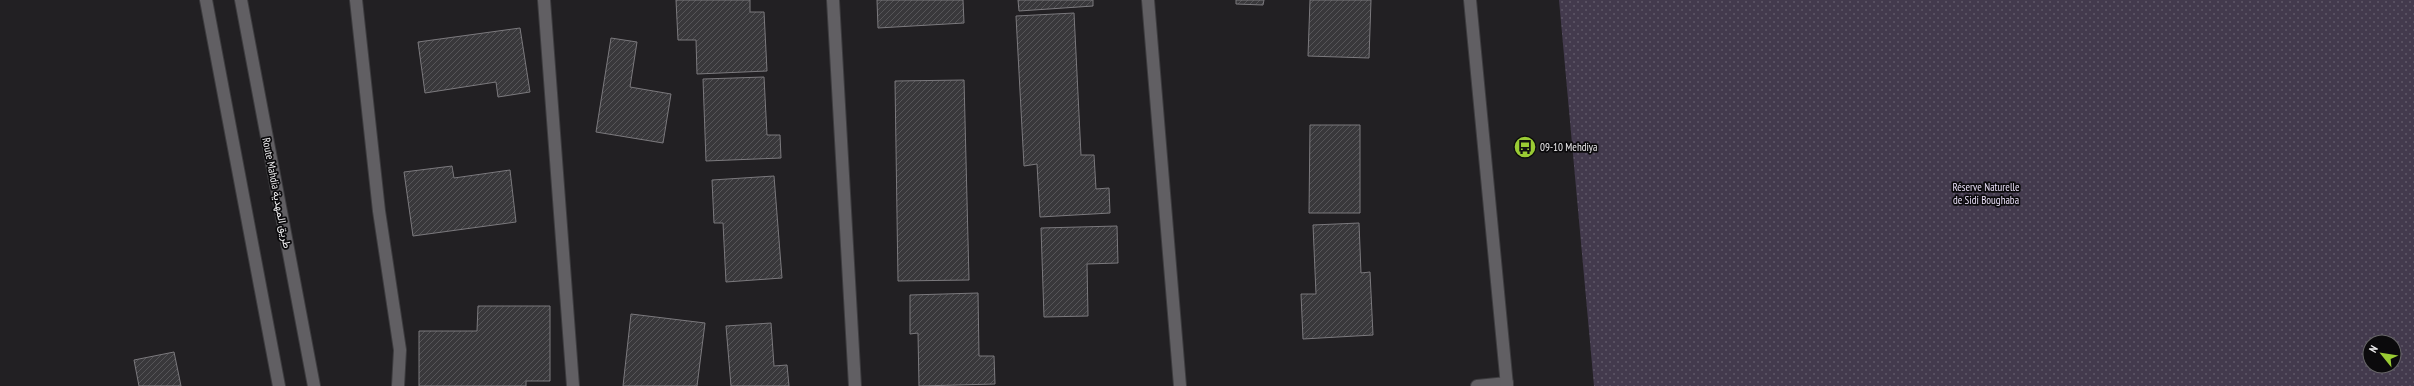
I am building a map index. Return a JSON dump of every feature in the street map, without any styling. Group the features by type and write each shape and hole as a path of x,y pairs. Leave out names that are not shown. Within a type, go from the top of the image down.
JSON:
{"street":[{"path":"206,0 279,386"},
{"name":"Route Mahdia طريق المهدية","path":"241,0 314,386"},
{"path":"356,0 379,211 400,350 398,386"},
{"path":"544,0 573,386"},
{"path":"833,0 855,386"},
{"path":"1148,0 1180,386"},
{"path":"1470,0 1507,385 1477,386"}],"green space":[{"name":"Réserve Naturelle de Sidi Boughaba","path":"1559,0 2414,0 2414,386 1594,386"}],"building":[{"path":"676,0 750,0 750,12 764,12 767,71 697,74 696,40 678,40"},
{"path":"877,0 963,0 964,23 878,28"},
{"path":"1018,0 1093,0 1093,6 1019,11"},
{"path":"1236,0 1264,0 1263,5 1236,4"},
{"path":"1310,0 1371,0 1369,58 1308,56"},
{"path":"1074,13 1081,155 1094,155 1096,189 1109,188 1110,213 1040,217 1037,164 1024,166 1016,16"},
{"path":"520,28 530,92 498,97 496,82 425,93 418,42"},
{"path":"611,38 637,42 630,87 671,94 663,143 596,132"},
{"path":"764,77 767,135 780,135 781,158 706,161 703,79"},
{"path":"964,80 969,280 898,281 895,81"},
{"path":"1310,125 1360,125 1360,213 1309,213"},
{"path":"452,166 454,178 510,170 516,222 413,236 404,172"},
{"path":"774,176 782,278 726,282 723,223 714,223 712,180"},
{"path":"1359,223 1361,273 1370,272 1373,335 1303,339 1301,294 1316,294 1313,225"},
{"path":"1117,226 1118,263 1087,264 1088,316 1044,317 1041,228"},
{"path":"978,293 979,356 994,356 995,384 919,386 918,333 910,334 910,295"},
{"path":"478,306 550,306 550,381 526,381 526,386 419,386 419,331 477,331"},
{"path":"631,314 705,323 697,386 623,386"},
{"path":"771,323 774,366 787,365 789,386 731,386 726,326"},
{"path":"174,352 181,386 139,386 134,360"}],"place":[{"name":"09-10 Mehdiya","path":"1525,147"}]}
